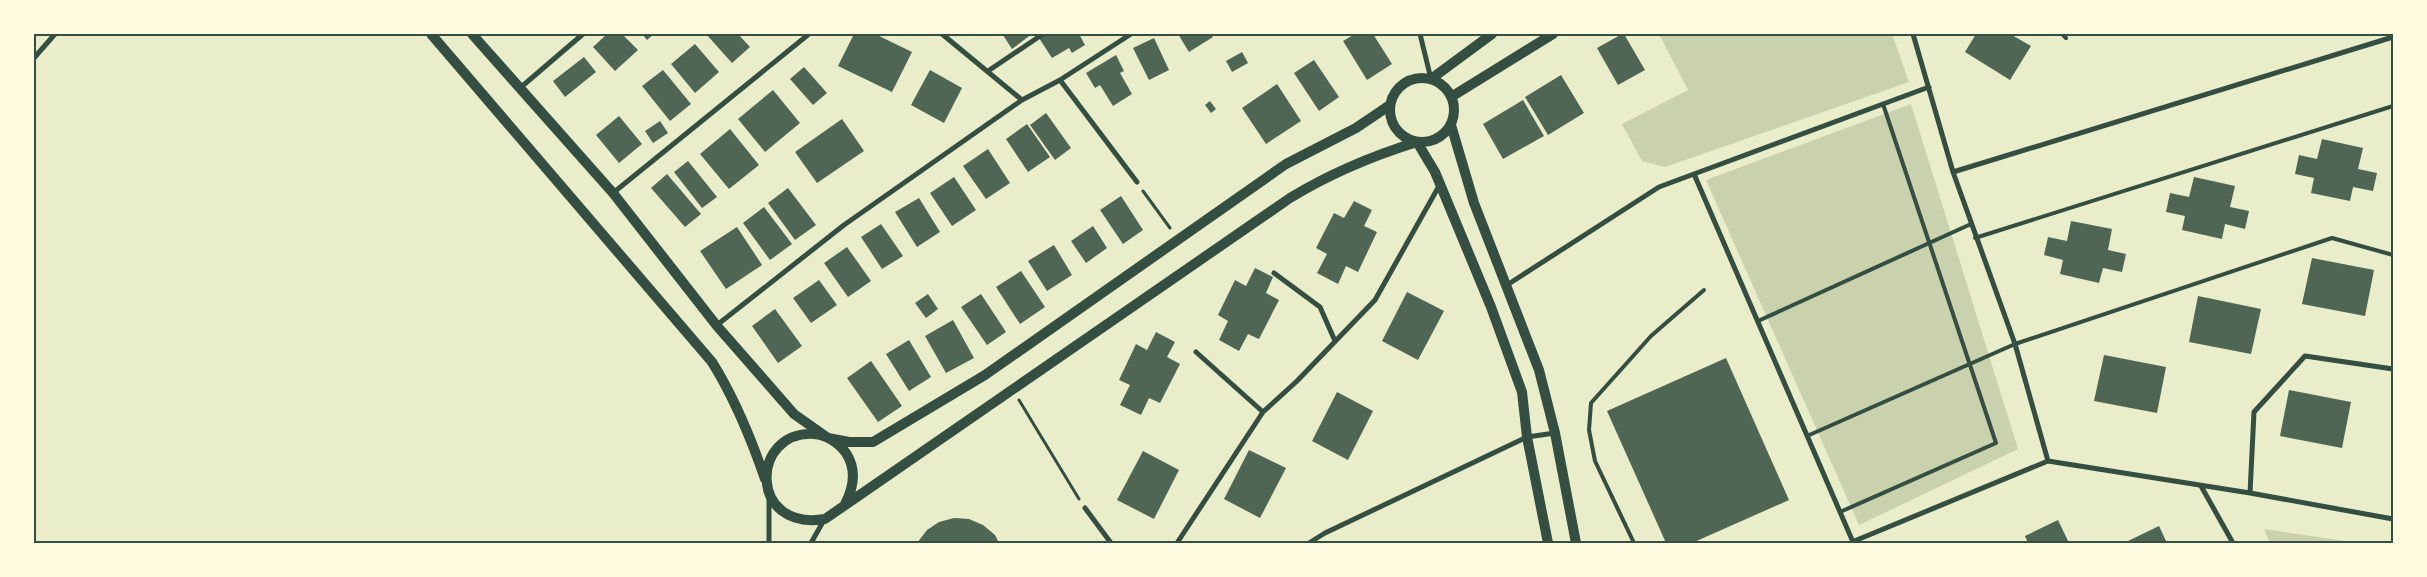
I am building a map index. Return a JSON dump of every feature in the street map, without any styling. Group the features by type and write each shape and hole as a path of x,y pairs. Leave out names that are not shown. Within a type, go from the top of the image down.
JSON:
{"main road":[{"path":"430,34 712,362 729,388 749,434 772,500 782,511 795,519 810,521 825,519 836,513 845,504 1290,198 1325,177 1373,156 1417,142 1437,139 1451,125 1454,116 1452,97 1440,83 1431,79 1420,78 1400,86 1390,105 1392,120 1399,133 1417,142 1435,172 1491,307 1522,392 1527,438 1548,543"},
{"path":"472,34 613,193 717,326 794,414 845,452 850,462 853,483 845,504"},
{"path":"1431,79 1492,34"},
{"path":"1452,97 1553,34"},
{"path":"768,491 769,462 783,443 793,437 805,434 817,434 849,442 873,442 986,375 1177,238 1286,164 1356,128 1390,105"},
{"path":"1451,125 1474,203 1540,370 1555,433 1576,543"}],"street":[{"path":"34,58 55,34"},
{"path":"520,88 583,34"},
{"path":"613,193 809,34"},
{"path":"945,34 1022,100"},
{"path":"988,71 1043,34"},
{"path":"717,326 844,225 1022,100 1060,80 1132,34"},
{"path":"1420,34 1431,79"},
{"path":"1913,34 1970,224 2015,344 2048,461"},
{"path":"1953,172 2393,37"},
{"path":"1060,80 1137,182"},
{"path":"1507,285 1660,187 1929,86"},
{"path":"1694,174 1852,543 2048,461 2250,493 2393,519"},
{"path":"1177,543 1263,412 1297,381 1375,300 1440,185"},
{"path":"1274,273 1320,307 1335,341"},
{"path":"1196,352 1263,412"},
{"path":"2250,493 2254,412 2304,356 2393,369"},
{"path":"1309,543 1325,533 1527,438 1555,433"},
{"path":"2201,486 2233,543"},
{"path":"768,491 769,543"},
{"path":"1085,508 1111,543"},
{"path":"811,543 825,519"}],"lane":[{"path":"2062,34 2066,38"},
{"path":"1840,512 1996,443 1883,104"},
{"path":"1975,238 2393,106"},
{"path":"1758,321 1970,224"},
{"path":"1807,436 1970,366 2015,344 2332,238 2393,256"},
{"path":"1634,543 1595,461 1589,430 1591,403 1651,336 1704,290"}],"path":[{"path":"1137,182 1177,238"},
{"path":"1012,390 1085,508"}],"green space":[{"path":"1659,34 1892,34 1909,82 1665,167 1642,161 1622,124 1688,90"},
{"path":"1911,104 2018,449 1859,525 1706,180"},
{"path":"2264,529 2358,543 2270,543"}],"building":[{"path":"607,34 622,34 638,50 615,71 593,47"},
{"path":"642,34 654,34 647,40"},
{"path":"706,34 738,34 750,47 732,63"},
{"path":"854,34 875,34 912,52 892,92 838,66"},
{"path":"1032,34 1012,49 1003,35"},
{"path":"1047,34 1079,34 1085,45 1072,53 1069,48 1052,58 1039,38"},
{"path":"1178,34 1211,34 1213,37 1189,52"},
{"path":"1355,34 1373,34 1392,64 1367,80 1343,41"},
{"path":"1624,34 1645,70 1618,85 1597,48"},
{"path":"1976,34 2010,34 2031,46 2010,80 1965,52"},
{"path":"1154,38 1169,70 1149,80 1133,48"},
{"path":"695,44 719,72 695,93 671,64"},
{"path":"1242,52 1248,63 1232,72 1226,61"},
{"path":"1116,55 1124,71 1120,73 1132,94 1113,106 1100,85 1095,88 1086,73"},
{"path":"584,57 596,72 565,97 553,81"},
{"path":"1314,60 1339,97 1319,111 1294,73"},
{"path":"804,67 827,93 813,105 790,79"},
{"path":"663,70 691,104 670,121 642,86"},
{"path":"930,70 962,88 944,123 911,105"},
{"path":"1561,75 1584,113 1548,135 1525,97"},
{"path":"1277,84 1301,121 1266,144 1242,108"},
{"path":"773,90 800,123 765,152 738,119"},
{"path":"1523,100 1544,136 1503,159 1483,124"},
{"path":"1210,101 1216,109 1211,113 1205,105"},
{"path":"1046,113 1071,148 1055,160 1030,125"},
{"path":"619,116 642,144 619,163 596,135"},
{"path":"842,119 864,151 817,183 795,152"},
{"path":"660,121 668,133 653,143 645,131"},
{"path":"1027,124 1050,157 1028,172 1006,139"},
{"path":"730,129 759,165 729,189 700,154"},
{"path":"2322,139 2363,148 2358,169 2377,173 2373,191 2353,187 2350,201 2311,193 2314,178 2295,174 2299,155 2317,159"},
{"path":"988,149 1010,183 986,199 963,166"},
{"path":"688,161 717,197 702,208 674,172"},
{"path":"667,174 701,214 685,227 651,188"},
{"path":"954,177 976,210 952,226 930,193"},
{"path":"2194,177 2235,186 2230,207 2249,211 2245,229 2225,224 2222,239 2182,230 2185,216 2166,212 2170,193 2189,197"},
{"path":"788,188 816,225 795,240 768,203"},
{"path":"1121,196 1143,230 1123,244 1100,210"},
{"path":"919,198 940,232 917,247 895,212"},
{"path":"1354,201 1372,210 1364,226 1377,232 1358,272 1346,266 1338,284 1317,273 1327,254 1316,248 1334,213 1344,218"},
{"path":"764,207 792,244 770,260 743,223"},
{"path":"2071,221 2112,229 2108,250 2126,254 2122,272 2103,268 2099,283 2060,274 2063,260 2044,255 2048,237 2067,241"},
{"path":"881,224 903,256 882,269 861,237"},
{"path":"1093,226 1107,248 1086,263 1071,241"},
{"path":"737,227 762,265 726,289 700,251"},
{"path":"1054,245 1072,275 1047,291 1028,261"},
{"path":"847,247 871,281 848,297 824,263"},
{"path":"2312,258 2374,270 2365,316 2302,304"},
{"path":"1255,268 1273,277 1266,293 1279,300 1259,339 1248,334 1239,351 1219,340 1228,321 1218,315 1235,280 1246,286"},
{"path":"1021,271 1045,307 1020,324 996,287"},
{"path":"819,280 837,305 811,323 793,298"},
{"path":"1407,292 1444,311 1418,360 1382,341"},
{"path":"928,294 938,309 926,318 915,303"},
{"path":"981,294 1006,332 987,345 961,307"},
{"path":"2198,296 2261,309 2251,354 2189,342"},
{"path":"775,309 802,346 778,363 752,326"},
{"path":"953,320 974,358 946,373 925,336"},
{"path":"1156,332 1175,342 1167,357 1180,364 1160,403 1149,398 1141,415 1120,405 1130,385 1119,380 1136,344 1147,350"},
{"path":"909,340 931,377 909,391 886,354"},
{"path":"2104,355 2166,367 2157,413 2094,401"},
{"path":"1726,358 1789,500 1692,543 1666,543 1607,411"},
{"path":"871,361 902,406 878,422 847,378"},
{"path":"2289,390 2351,402 2342,448 2280,436"},
{"path":"1337,392 1373,411 1348,460 1312,441"},
{"path":"1249,450 1286,468 1260,518 1224,499"},
{"path":"1143,451 1179,470 1154,519 1117,500"},
{"path":"954,518 969,519 983,525 995,535 999,543 917,543 927,530 939,522"},
{"path":"2058,520 2069,543 2028,543 2025,536"},
{"path":"2159,526 2167,543 2126,543 2126,542"}]}
